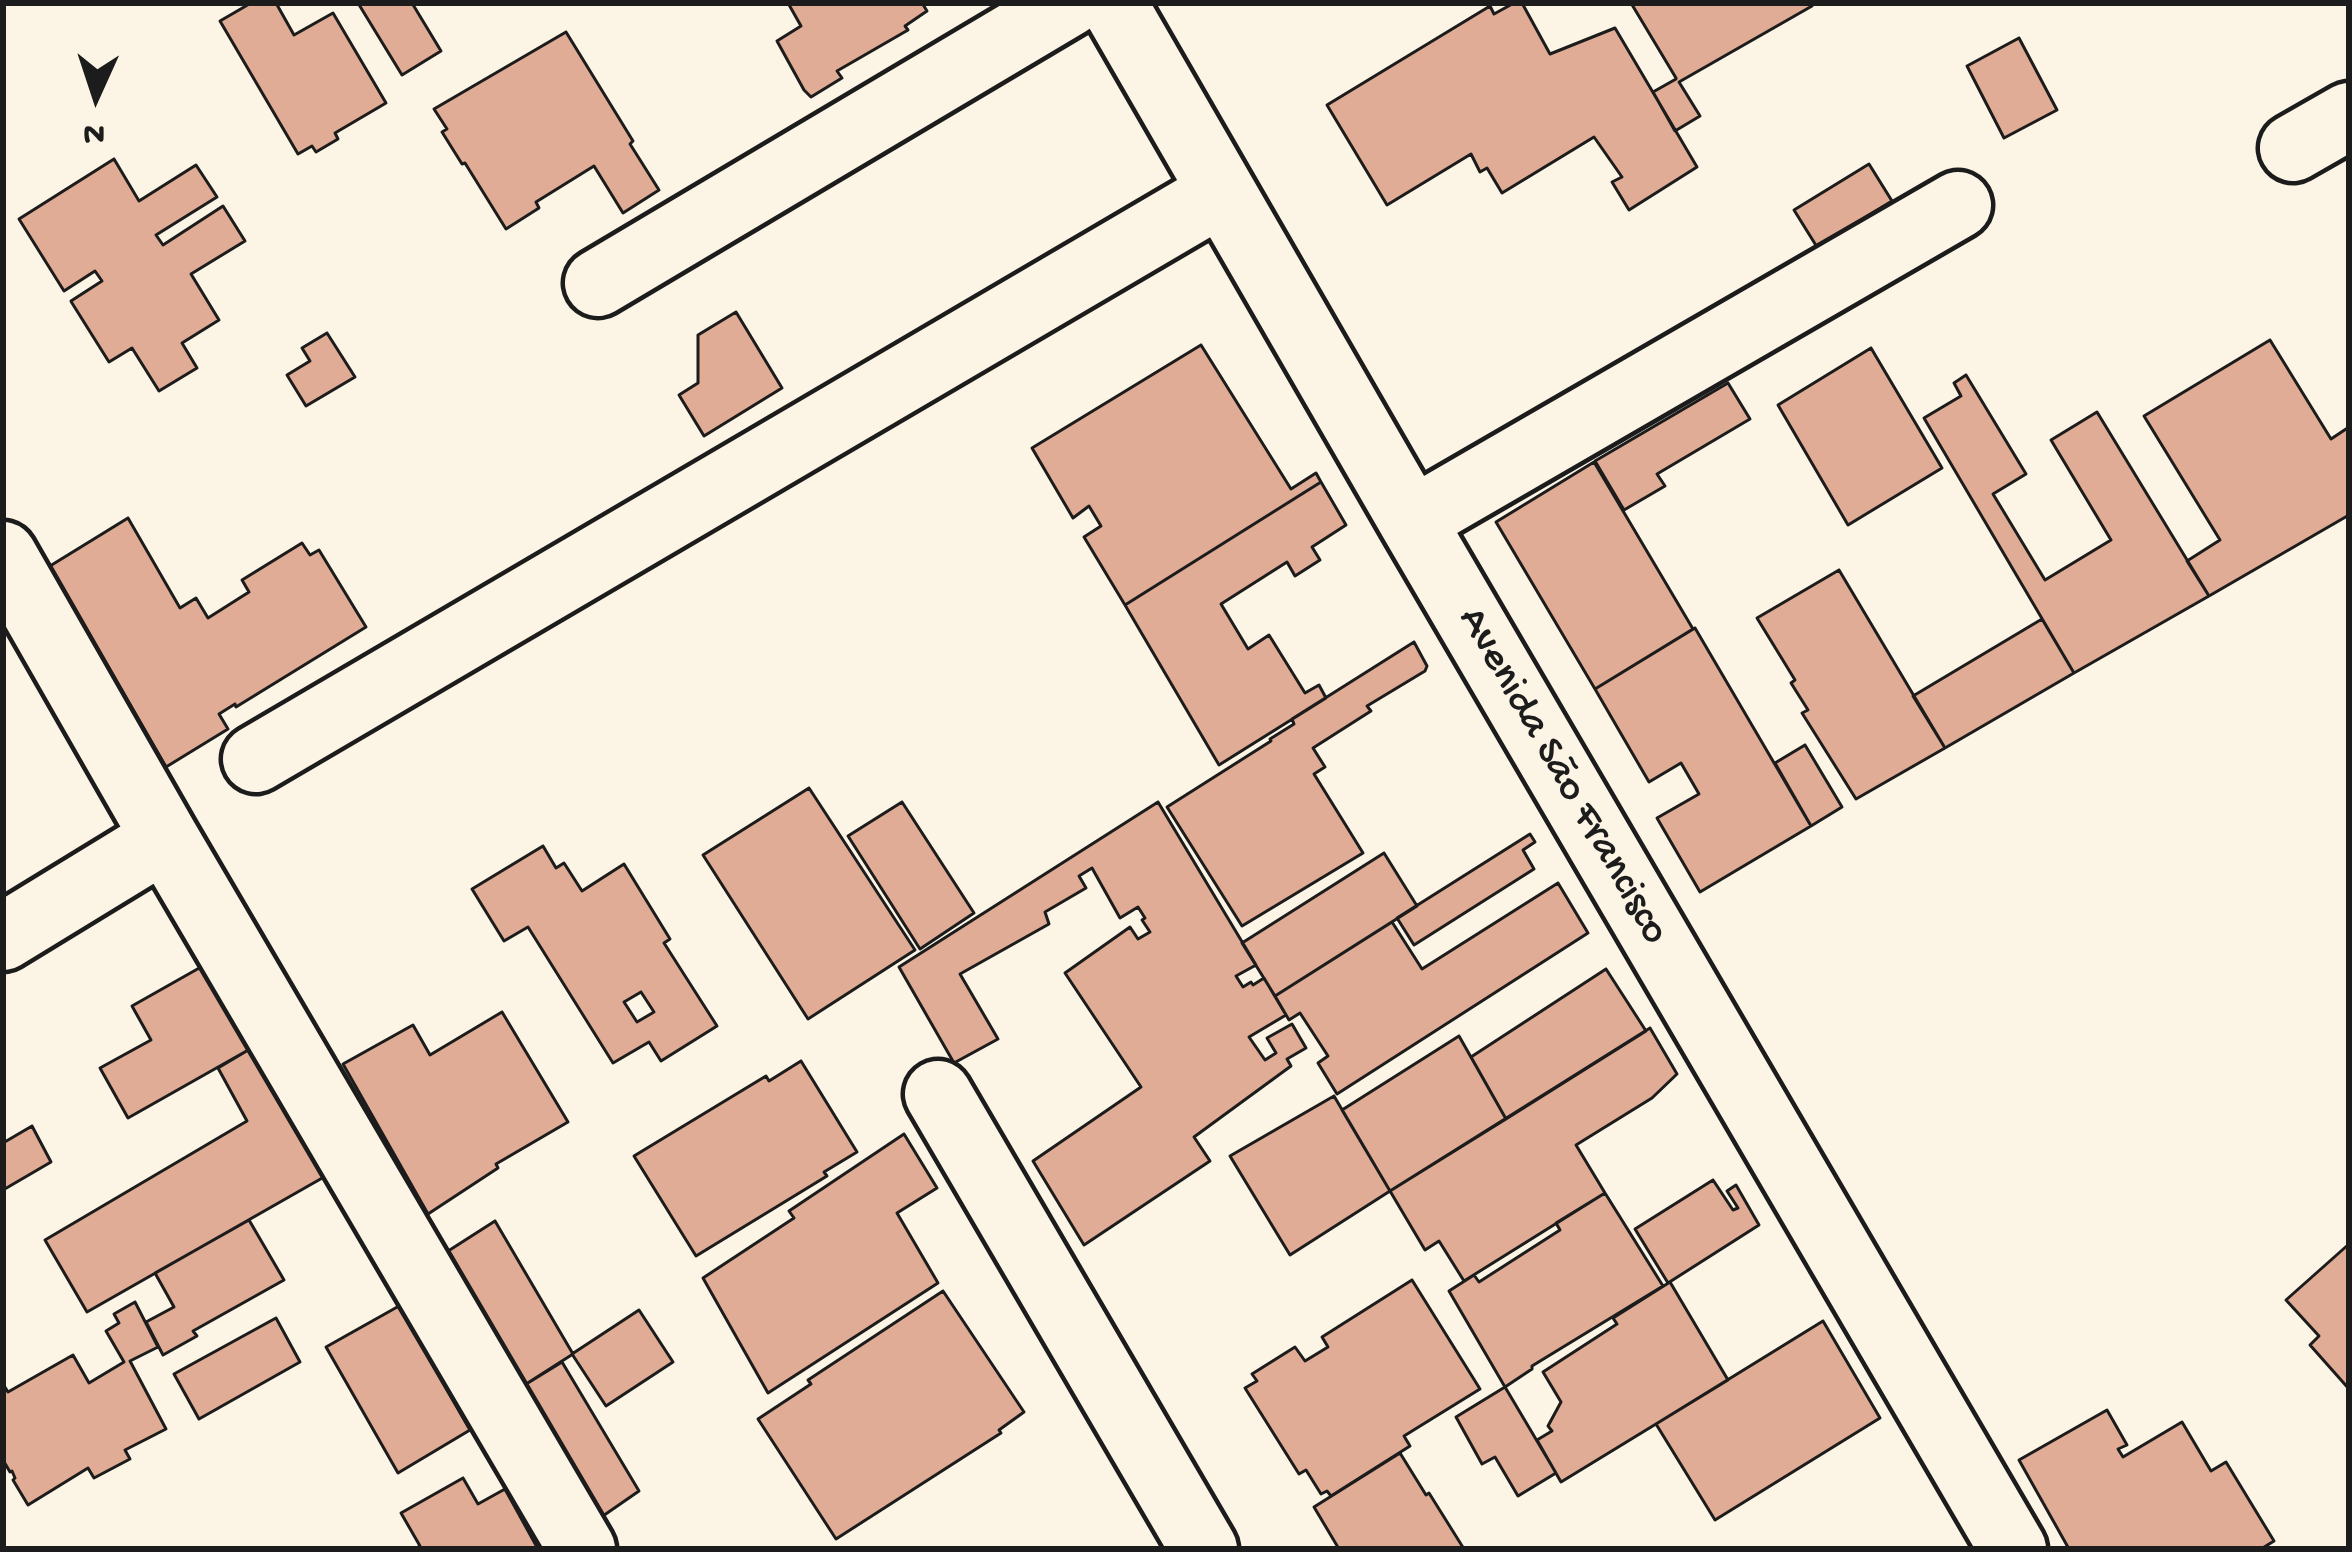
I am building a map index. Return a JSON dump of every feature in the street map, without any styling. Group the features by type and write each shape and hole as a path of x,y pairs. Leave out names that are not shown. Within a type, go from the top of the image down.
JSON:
{"street":[{"path":"598,283 1069,3"},
{"name":"Avenida São Francisco","path":"1113,3 2013,1549"},
{"path":"2294,148 2349,116"},
{"path":"256,759 1222,192"},
{"path":"1412,521 1958,206"},
{"path":"3,555 582,1549"},
{"path":"3,938 165,838"},
{"path":"938,1094 1204,1549"}],"building":[{"path":"251,3 276,3 294,35 333,13 386,103 335,133 338,139 316,152 312,146 298,154 220,21"},
{"path":"358,3 412,3 441,51 402,75"},
{"path":"788,3 922,3 927,11 905,26 908,30 837,71 842,78 811,97 777,41 801,26"},
{"path":"1522,3 1550,54 1615,28 1697,167 1629,210 1612,182 1622,177 1594,137 1502,193 1487,168 1480,172 1471,154 1387,205 1327,105 1490,6 1494,14"},
{"path":"1631,3 1812,6 1679,82 1700,116 1675,131 1653,92 1676,78"},
{"path":"566,32 659,190 623,213 594,166 536,202 539,208 506,229 442,132 447,129 434,109"},
{"path":"2019,38 2057,110 2004,138 1967,66"},
{"path":"114,159 139,201 196,165 217,197 156,235 163,245 223,206 245,241 191,274 219,320 182,343 197,368 159,391 132,348 109,362 72,303 102,281 95,271 64,291 19,219"},
{"path":"1869,164 1892,201 1817,247 1794,210"},
{"path":"736,312 782,388 704,436 679,395 698,383 698,335"},
{"path":"327,333 355,377 306,406 287,375 310,361 302,348"},
{"path":"2270,340 2331,439 2349,427 2349,515 2209,596 2187,561 2220,540 2144,416"},
{"path":"1201,345 1291,489 1316,473 1321,482 1125,605 1084,537 1101,526 1089,506 1073,518 1032,448"},
{"path":"1871,348 1942,468 1848,525 1778,405"},
{"path":"1966,375 2026,474 1993,494 2045,580 2111,540 2051,440 2097,412 2209,596 2074,673 1924,418 1961,396 1954,383"},
{"path":"1728,383 1750,419 1657,474 1665,486 1624,510 1595,461"},
{"path":"1594,462 1693,629 1595,689 1496,522"},
{"path":"1321,482 1346,525 1312,547 1320,560 1295,576 1287,562 1221,604 1248,649 1269,635 1305,693 1319,685 1326,698 1219,765 1125,605"},
{"path":"128,518 180,608 196,598 208,618 249,592 242,580 302,543 310,555 319,550 366,627 219,714 228,729 166,767 50,566"},
{"path":"1839,570 1945,748 1856,799 1802,713 1808,710 1791,683 1795,680 1757,618"},
{"path":"2042,619 2074,673 1945,748 1913,696"},
{"path":"1695,628 1811,826 1700,892 1657,818 1699,794 1681,763 1649,782 1595,689"},
{"path":"1414,642 1427,666 1425,671 1367,706 1371,711 1313,748 1325,767 1314,774 1363,853 1242,926 1167,807 1271,741 1294,724 1292,719"},
{"path":"1805,745 1842,807 1811,826 1775,763"},
{"path":"809,788 915,950 808,1019 703,855"},
{"path":"902,802 974,913 920,949 848,836"},
{"path":"1158,802 1256,965 1236,976 1243,987 1264,978 1286,1015 1249,1037 1265,1060 1276,1053 1267,1038 1292,1024 1306,1048 1287,1059 1291,1066 1194,1137 1210,1161 1084,1245 1033,1161 1141,1087 1065,973 1130,927 1138,939 1150,932 1138,907 1120,918 1092,868 1079,876 1086,888 1045,912 1049,924 960,974 998,1039 954,1063 899,967"},
{"path":"1530,834 1535,842 1523,850 1534,869 1414,945 1397,918"},
{"path":"543,846 556,868 564,863 582,891 624,864 670,939 664,943 717,1026 661,1061 649,1042 613,1063 528,927 504,941 472,889","holes":["641,992 654,1012 637,1022 624,1002"]},
{"path":"1384,853 1417,906 1275,996 1242,943"},
{"path":"1558,883 1588,933 1337,1094 1318,1063 1328,1056 1300,1013 1289,1020 1275,996 1392,922 1422,969"},
{"path":"201,967 250,1049 128,1118 100,1068 151,1040 132,1006"},
{"path":"1606,969 1646,1031 1506,1119 1471,1057"},
{"path":"502,1012 568,1122 496,1164 498,1168 428,1214 343,1064 413,1025 430,1055"},
{"path":"1650,1028 1677,1074 1652,1098 1576,1145 1605,1193 1464,1281 1439,1241 1425,1250 1390,1191"},
{"path":"1459,1036 1506,1119 1390,1191 1342,1110"},
{"path":"250,1049 324,1177 87,1312 45,1240 247,1121 218,1068"},
{"path":"801,1061 857,1152 824,1172 827,1176 696,1256 634,1156 766,1076 769,1081"},
{"path":"1334,1096 1390,1191 1290,1255 1230,1156"},
{"path":"32,1126 51,1162 3,1190 3,1143"},
{"path":"904,1134 937,1188 897,1213 938,1283 768,1393 703,1278 794,1218 789,1211"},
{"path":"1713,1180 1733,1210 1738,1208 1727,1191 1736,1185 1759,1225 1668,1283 1635,1229"},
{"path":"1605,1193 1663,1286 1505,1387 1449,1291 1474,1275 1479,1282 1560,1230 1556,1223"},
{"path":"249,1220 284,1280 193,1331 197,1336 163,1355 146,1322 174,1307 155,1273"},
{"path":"495,1221 573,1354 523,1386 445,1253"},
{"path":"2349,1244 2349,1389 2310,1345 2319,1336 2286,1300"},
{"path":"1412,1280 1480,1389 1404,1436 1410,1446 1331,1496 1327,1491 1321,1494 1306,1470 1299,1474 1245,1388 1257,1381 1252,1374 1295,1347 1305,1361 1328,1347 1322,1337"},
{"path":"1670,1282 1728,1380 1561,1482 1537,1440 1552,1431 1548,1426 1561,1402 1543,1372 1617,1324 1613,1318"},
{"path":"943,1291 1024,1412 1001,1433 836,1539 758,1419 811,1384 808,1380"},
{"path":"135,1302 158,1347 130,1361 166,1429 125,1450 130,1459 94,1478 88,1468 28,1505 3,1460 3,1384 8,1392 73,1355 89,1383 124,1362 106,1331 119,1323 114,1314"},
{"path":"399,1306 470,1430 398,1473 326,1347"},
{"path":"639,1310 673,1362 606,1406 572,1354"},
{"path":"276,1318 300,1362 199,1419 174,1374"},
{"path":"1823,1321 1880,1418 1715,1520 1656,1424"},
{"path":"562,1362 639,1491 600,1518 523,1386"},
{"path":"1505,1387 1556,1473 1518,1496 1495,1457 1482,1464 1456,1417"},
{"path":"2107,1410 2127,1445 2118,1449 2123,1457 2182,1422 2211,1471 2226,1462 2274,1541 2261,1549 2069,1549 2019,1460"},
{"path":"1400,1453 1464,1549 1339,1549 1314,1507"},
{"path":"463,1478 478,1504 505,1489 538,1549 415,1549 420,1546 401,1513"}]}
